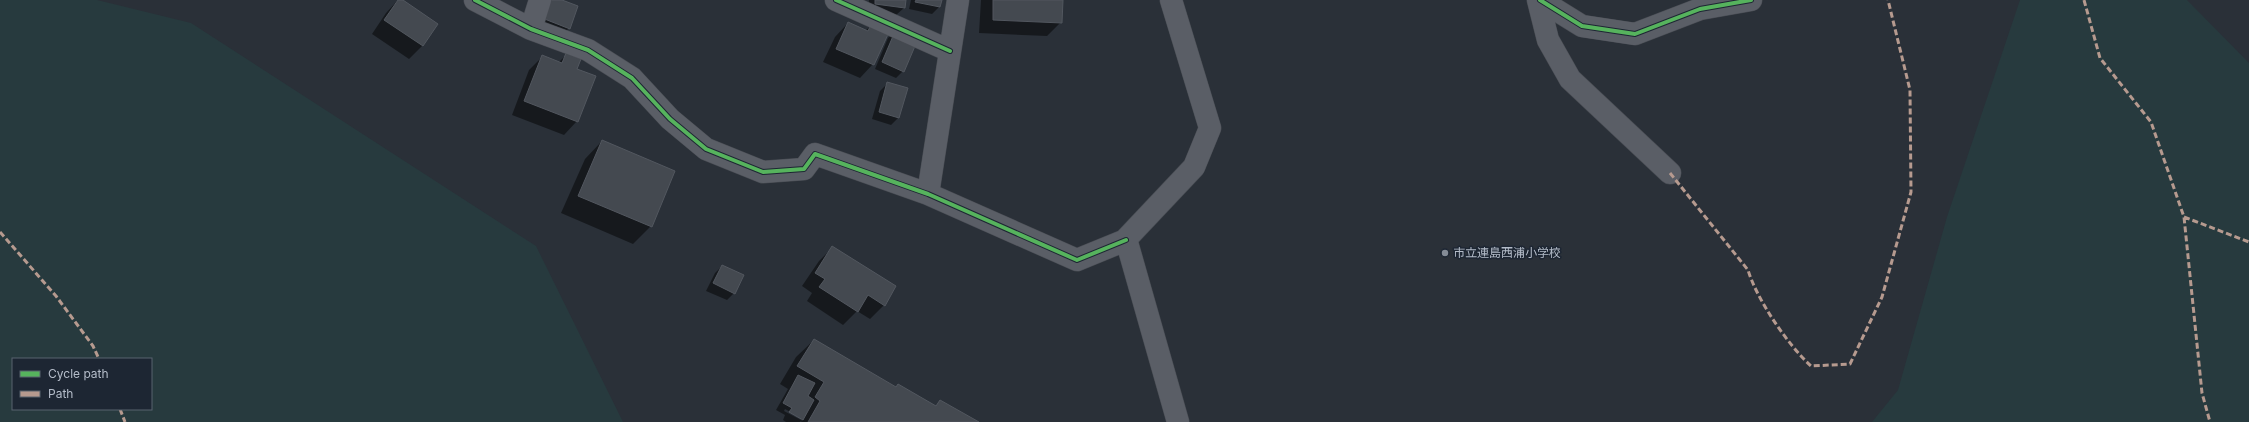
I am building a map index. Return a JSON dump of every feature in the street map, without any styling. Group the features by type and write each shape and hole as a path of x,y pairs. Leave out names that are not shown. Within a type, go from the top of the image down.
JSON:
{"street":[{"path":"475,0 530,29 588,50 632,78 670,119 706,149 763,172 804,169 815,154 928,194 1077,260 1126,240 1194,167 1210,128 1170,0"},
{"path":"530,29 540,0"},
{"path":"836,0 950,51"},
{"path":"928,194 958,0"},
{"path":"1539,0 1582,26 1635,34 1700,9 1752,0"},
{"path":"1539,0 1548,40 1570,79 1670,173"},
{"path":"1126,240 1178,422"}],"green space":[{"path":"0,0 97,0 191,23 536,246 623,422 0,422"},
{"path":"2020,0 2187,0 2249,63 2249,422 1872,422 1898,390 1947,217"}],"building":[{"path":"398,0 403,0 438,24 423,46 384,20"},
{"path":"549,0 562,0 578,6 570,29 542,18"},
{"path":"875,0 906,0 905,8 875,4"},
{"path":"916,0 942,0 940,7 915,2"},
{"path":"993,0 1063,0 1062,23 993,20"},
{"path":"848,22 868,31 872,22 890,30 874,65 836,49"},
{"path":"896,29 918,39 904,72 882,62"},
{"path":"566,53 581,59 577,69 596,76 578,122 524,101 542,55 562,63"},
{"path":"887,82 908,88 899,118 879,112"},
{"path":"602,140 675,171 652,227 578,196"},
{"path":"832,246 896,286 885,306 868,295 858,312 819,287 825,279 815,273"},
{"path":"722,265 744,275 735,294 713,283"},
{"path":"814,339 896,387 898,384 936,406 940,400 979,422 808,422 820,401 815,397 824,382 797,366"},
{"path":"798,375 815,383 808,396 814,400 803,420 789,412 792,408 783,403"}],"marked path":[{"path":"1670,173 1748,270 1758,295 1774,321 1802,357 1811,366 1850,364 1882,297 1911,192 1910,90 1888,0"},
{"path":"2084,0 2100,58 2151,122 2184,217 2202,393 2210,422"},
{"path":"2184,217 2249,242"},
{"path":"0,232 56,296 93,346 99,358"},
{"path":"120,410 125,422"}],"cycle path":[{"path":"475,0 531,29 588,50 632,78 670,119 706,149 763,172 804,169 815,154 928,194 1077,260 1126,240"},
{"path":"836,0 950,51"},
{"path":"1540,0 1582,26 1635,34 1700,9 1751,0"}],"place":[{"name":"市立連島西浦小学校","path":"1445,253"}]}
